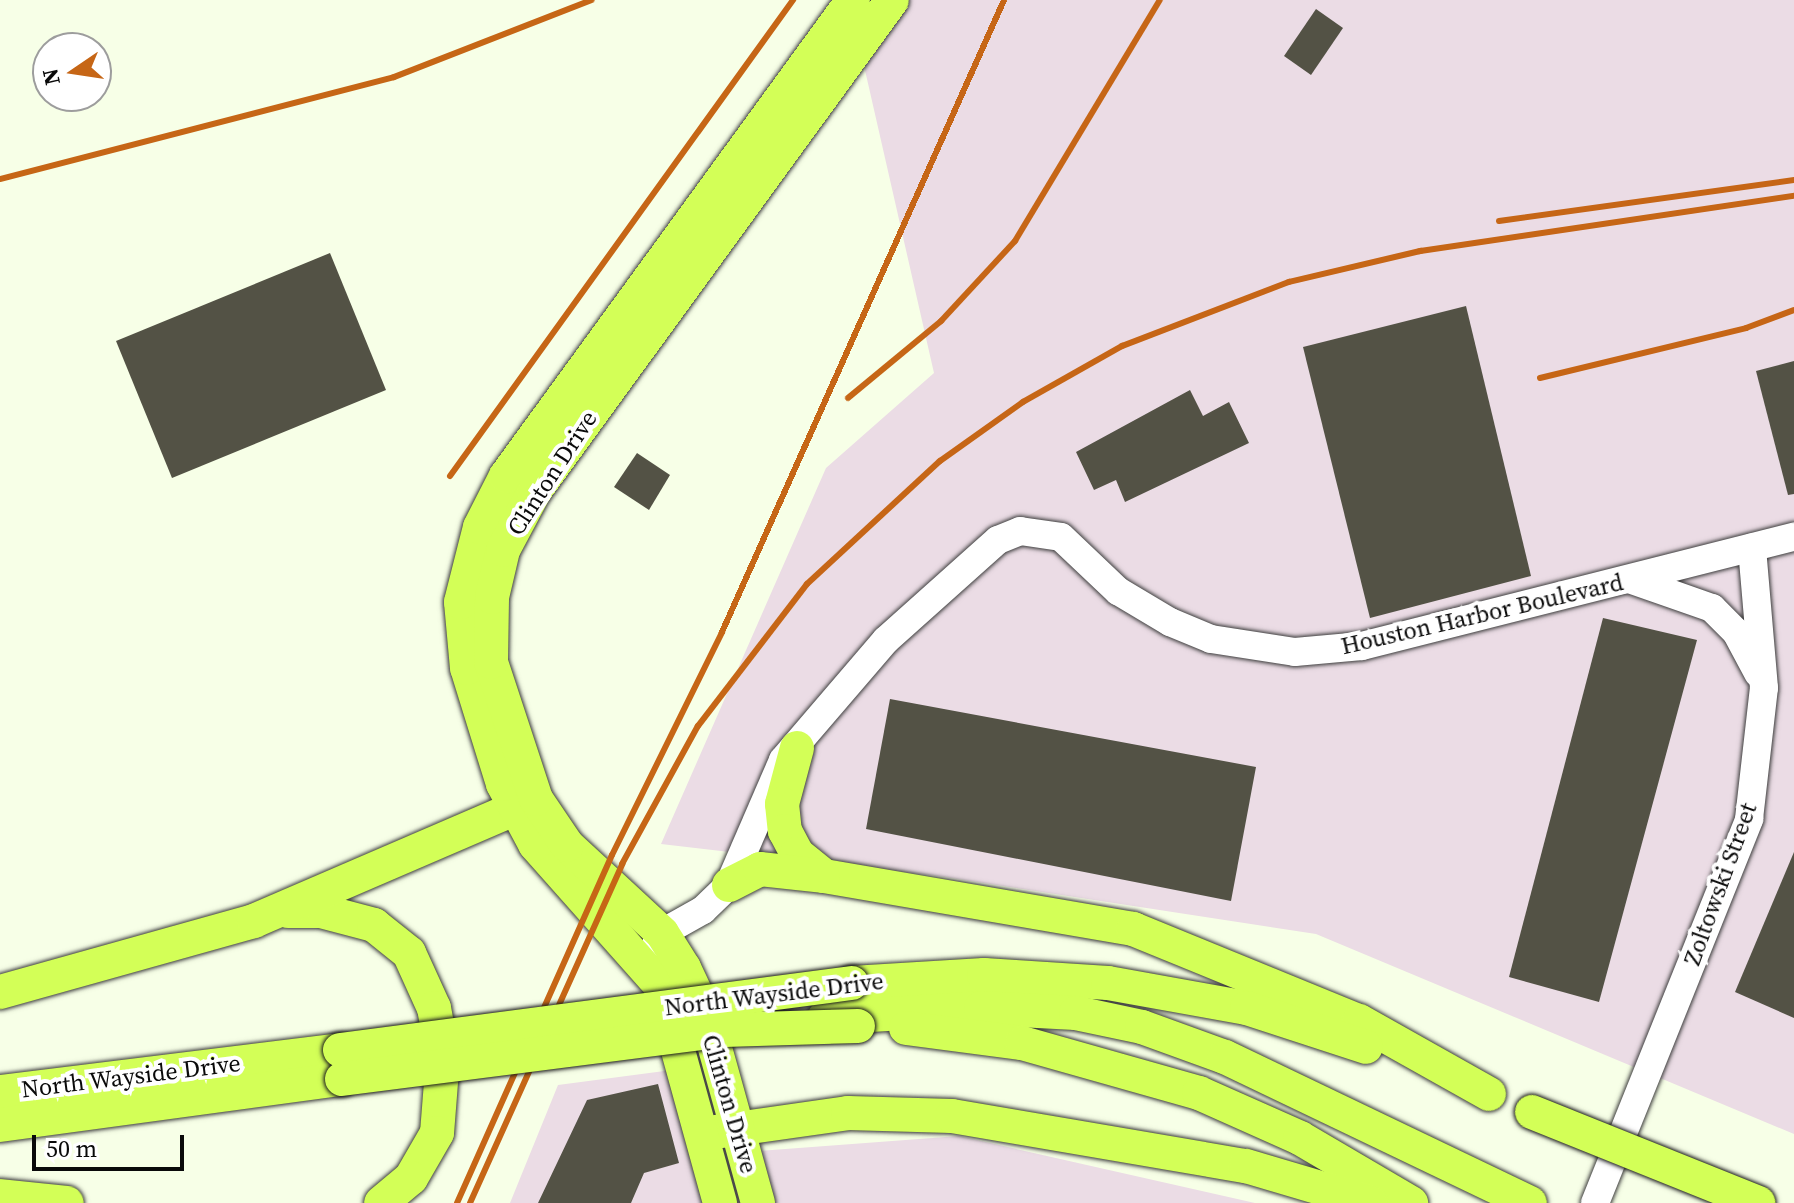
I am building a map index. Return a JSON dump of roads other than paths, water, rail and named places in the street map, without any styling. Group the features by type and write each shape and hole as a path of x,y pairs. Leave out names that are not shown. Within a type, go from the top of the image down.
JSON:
{"main road":[{"name":"Clinton Drive","path":"834,53 853,0"},
{"name":"Clinton Drive","path":"718,1196 672,1015 646,964 552,864 525,804 491,662 492,597 511,533 834,53 892,0"},
{"path":"797,748 782,804 785,831 797,854 824,876"},
{"name":"Clinton Drive","path":"525,804 586,866 662,933 706,1015 755,1192"},
{"path":"0,992 275,913 525,804"},
{"path":"729,885 760,869 824,876 1133,929 1359,1021 1489,1094"},
{"path":"275,913 321,911 374,925 409,953 421,972 443,1057 442,1108 426,1156 381,1203"},
{"name":"North Wayside Drive","path":"0,1092 724,1030 855,1008 984,975 1151,989 1330,1034 1489,1094 1758,1203"},
{"path":"855,1008 1030,1009 1142,1027 1225,1057 1530,1203"},
{"name":"North Wayside Drive","path":"0,1125 341,1065 855,1008 1022,1043 1141,1074 1255,1117 1411,1203"},
{"path":"703,1135 737,1126 848,1113 952,1116 1246,1166 1371,1203"},
{"path":"718,1196 755,1192"},
{"path":"0,1196 67,1203"}],"street":[{"name":"Houston Harbor Boulevard","path":"662,933 703,910 729,885 769,782 907,619 998,540 1020,531 1061,537 1118,591 1170,622 1211,639 1272,651 1362,646 1794,537"},
{"name":"Zoltowski Street","path":"1595,1203 1749,819 1764,688 1752,548"},
{"path":"1627,579 1686,594 1712,608 1748,649 1764,688"},
{"path":"646,964 662,933"}],"railway":[{"path":"0,179 394,77 592,0"},
{"path":"450,476 793,0"},
{"path":"457,1203 612,855 722,632 1004,0"},
{"path":"848,398 941,321 1015,241 1160,0"},
{"path":"1499,221 1794,180"},
{"path":"470,1203 622,864 698,726 807,584 940,461 1023,402 1122,346 1289,282 1420,251 1794,196"},
{"path":"1540,378 1746,328 1794,310"}]}
